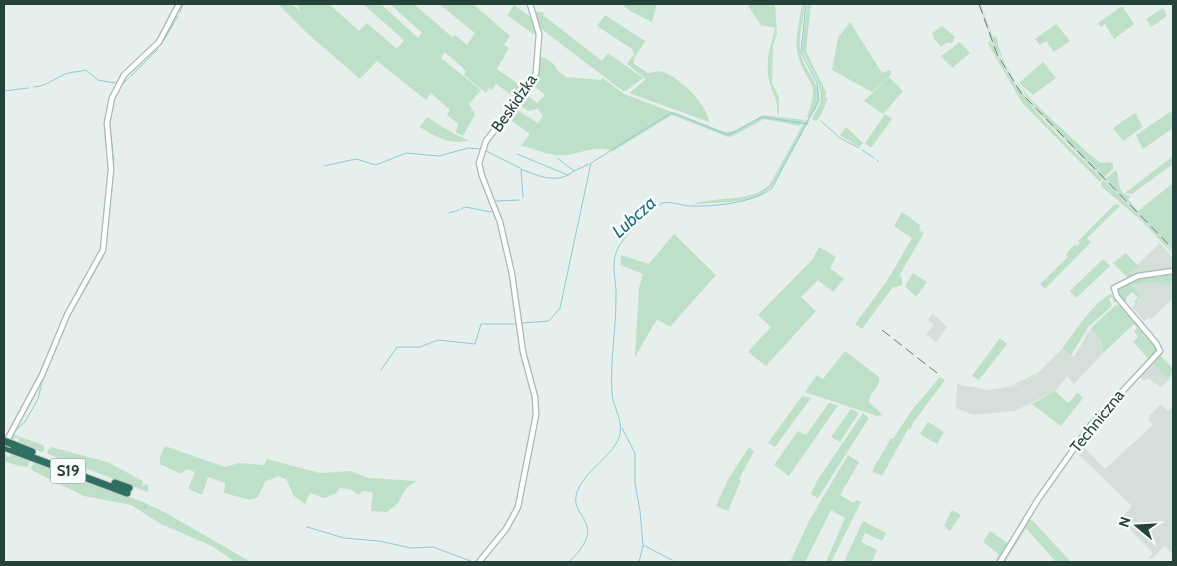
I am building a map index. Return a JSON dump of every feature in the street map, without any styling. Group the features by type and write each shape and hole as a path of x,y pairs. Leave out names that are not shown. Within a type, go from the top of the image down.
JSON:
{"highway":[{"name":"S19","path":"4,442 7,446 128,490"}],"street":[{"path":"7,446 42,375 67,315 103,250 111,173 107,122 112,98 124,75 159,42 179,4"},
{"name":"Beskidzka","path":"479,562 506,529 518,507 536,410 523,352 516,292 504,235 480,168 481,152 486,142 527,89 536,73 539,34 530,4"},
{"name":"Techniczna","path":"1000,562 1036,503 1090,426 1104,408 1160,350 1117,297 1114,290 1119,284 1138,276 1173,271"}],"shaded area":[{"path":"979,4 981,4 1000,57 1017,86 1041,114 1173,248 1173,252 1020,94 995,52"},
{"path":"1160,243 1172,257 1173,269 1133,275 1130,272"},
{"path":"1155,282 1172,285 1173,298 1151,319 1149,317 1144,321 1132,307 1140,300 1130,285"},
{"path":"933,313 947,327 936,342 926,334 934,325 928,320"},
{"path":"1091,328 1101,340 1103,353 1074,384 1067,376 1055,391 1015,411 973,415 956,408 957,384 988,390 1015,386 1035,376 1062,349 1074,357"},
{"path":"1152,363 1169,380 1161,387 1147,378 1144,381 1139,376"},
{"path":"1161,404 1168,411 1173,406 1173,555 1165,546 1151,559 1149,557 1153,553 1120,519 1132,506 1075,451 1080,443 1105,469 1153,425 1149,420 1150,415"}],"green space":[{"path":"278,4 292,4 301,12 296,4 329,4 359,31 367,23 397,49 404,40 363,4 381,4 418,38 422,33 390,4 414,4 452,37 455,35 467,45 475,33 439,4 473,4 510,36 504,45 509,48 497,69 524,88 516,98 496,84 492,90 489,88 486,93 464,75 466,71 445,52 441,58 481,90 469,104 475,114 463,136 456,132 458,124 447,115 450,110 431,93 426,100 377,61 360,79 308,34"},
{"path":"621,4 657,4 652,22"},
{"path":"747,4 775,4 777,33 773,47 772,83 779,97 779,114 777,114 777,104 770,85 768,72 769,53 775,28 761,25"},
{"path":"802,4 805,4 800,50 806,68 815,83 819,99 810,118 807,117 813,89 801,65 797,49"},
{"path":"807,4 811,4 806,51 826,92 825,98 828,98 821,115 816,121 812,119 820,103 821,95 818,82 802,50"},
{"path":"514,5 533,19 536,36 507,15"},
{"path":"1122,6 1134,24 1114,39 1105,24 1101,27 1098,23"},
{"path":"1163,8 1167,16 1151,27 1146,19"},
{"path":"535,11 544,13 543,15 602,61 608,53 643,78 626,91 623,91 540,28"},
{"path":"605,15 645,41 634,59 634,64 648,73 661,71 677,80 692,92 704,108 709,122 629,93 646,79 627,64 634,54 632,49 597,26"},
{"path":"850,22 882,73 891,71 891,75 872,92 832,70 838,38"},
{"path":"1056,24 1070,41 1054,52 1046,41 1040,45 1035,39"},
{"path":"942,26 955,37 952,43 941,46 934,39 932,33"},
{"path":"994,36 997,38 1002,55 1010,71 1034,102 1090,155 1101,163 1109,162 1113,164 1113,169 1104,178 1056,130 1027,96 1014,78 1002,59 992,38"},
{"path":"990,40 1000,61 1025,98 1054,131 1102,179 1100,182 1023,104 988,44"},
{"path":"960,42 970,53 952,68 941,56"},
{"path":"541,56 554,64 557,70 566,77 601,80 603,78 624,94 725,132 735,131 763,115 804,120 800,126 764,119 728,137 672,115 613,151 607,149 590,150 561,156 549,154 521,146 530,134 508,118 514,108 538,123 543,116 538,109 528,111 521,106 522,99 526,94 537,103 545,95 533,85"},
{"path":"1043,62 1056,78 1033,95 1019,83"},
{"path":"889,77 903,91 883,114 864,101"},
{"path":"1173,110 1173,128 1143,149 1136,135"},
{"path":"1135,113 1143,127 1123,141 1113,128"},
{"path":"885,114 892,119 871,148 865,143"},
{"path":"427,117 469,141 449,141 432,134 420,127"},
{"path":"806,119 809,121 774,183 767,191 747,200 691,205 711,200 743,197 762,190 770,184"},
{"path":"846,127 863,143 859,147 840,135"},
{"path":"1173,156 1173,164 1132,194 1125,193"},
{"path":"1116,170 1119,186 1126,195 1131,196 1128,199 1138,211 1173,183 1173,248 1105,179"},
{"path":"1103,180 1164,241 1173,254 1142,221 1102,187"},
{"path":"1115,204 1120,206 1087,238 1091,242 1045,289 1040,284 1068,257 1066,254 1075,244 1077,246 1080,243 1078,241"},
{"path":"902,212 920,225 919,230 924,233 899,276 902,278 902,285 892,288 862,329 855,324 887,281 912,238 894,226"},
{"path":"674,234 716,275 670,327 657,319 635,357 639,288 643,274 620,265 621,255 649,264"},
{"path":"819,247 836,257 830,268 844,279 833,292 818,280 801,297 816,311 766,366 748,352 771,327 758,315 812,260"},
{"path":"1126,253 1138,266 1130,272 1133,275 1173,270 1128,278 1113,263"},
{"path":"1103,259 1110,266 1076,298 1070,291"},
{"path":"913,273 927,282 916,297 905,286"},
{"path":"1173,273 1171,285 1155,282 1131,285 1140,297 1136,304 1134,302 1138,298 1133,292 1126,297 1127,300 1124,302 1119,296 1117,288 1141,277 1159,277"},
{"path":"1111,294 1116,301 1114,303 1112,297 1109,299 1112,306 1089,326 1071,355 1062,349 1086,316"},
{"path":"1116,305 1122,306 1156,347 1156,352 1143,367 1149,359 1133,342 1138,337 1134,331 1137,328 1134,324 1103,353 1101,340 1091,328"},
{"path":"1000,338 1007,344 979,380 972,376"},
{"path":"845,351 879,377 878,384 869,402 883,415 877,416 805,392 817,375 823,379"},
{"path":"1160,355 1173,369 1169,380 1152,363"},
{"path":"1042,370 1031,378 1007,387 1030,377"},
{"path":"940,377 945,380 912,424 911,429 908,429 882,476 872,471 891,438 893,439 912,410"},
{"path":"1055,391 1068,403 1078,392 1083,398 1061,426 1032,404"},
{"path":"802,396 811,398 775,447 768,443"},
{"path":"829,403 838,405 789,476 774,465 798,431 806,435"},
{"path":"851,409 859,413 840,442 831,437"},
{"path":"863,413 869,418 818,498 811,494 817,481"},
{"path":"928,422 944,432 937,444 920,434"},
{"path":"12,434 43,445 45,450 42,452 19,443 18,437 12,440 9,439"},
{"path":"165,446 225,467 239,463 264,465 267,459 320,473 351,471 368,478 417,481 406,488 398,503 387,512 371,511 373,492 363,491 358,495 350,489 340,488 335,494 324,498 310,493 305,504 294,496 286,479 278,476 265,482 258,497 250,500 224,493 225,483 208,477 202,495 188,489 195,472 187,469 181,474 160,464 160,457"},
{"path":"51,447 107,462 143,481 142,486 148,484 148,492 48,454 47,451"},
{"path":"749,447 754,451 739,479 741,480 728,511 716,506 729,478"},
{"path":"4,451 8,457 13,454 29,460 28,467 4,461"},
{"path":"848,455 859,462 840,495 854,503 856,500 861,502 831,562 826,562 845,518 831,510 805,562 790,562 809,521"},
{"path":"35,462 143,502 166,513 251,562 235,562 212,546 161,524 131,505 84,496 33,471 31,467"},
{"path":"952,510 961,515 950,531 944,526"},
{"path":"1028,519 1033,521 1071,562 1056,562 1026,528 1005,562 1002,562"},
{"path":"863,521 886,533 882,541 865,533 861,542 877,550 872,562 844,562"},
{"path":"990,531 1007,543 1016,533 998,561 995,561 999,554 983,542"}],"waterway":[{"path":"180,12 183,4"},
{"name":"Lubcza","path":"569,562 587,538 588,529 578,509 576,501 577,492 586,477 613,449 621,429 612,393 612,358 616,310 614,264 616,253 629,233 662,203 689,206 721,205 744,201 772,188 819,100 817,83 801,52 806,4"},
{"path":"161,45 178,16"},
{"path":"131,76 158,49"},
{"path":"34,87 46,84 65,74 86,70 98,80 115,83"},
{"path":"120,86 129,78"},
{"path":"4,91 28,88"},
{"path":"523,323 549,321 560,308 591,163 671,113 728,135 762,117 808,124"},
{"path":"821,121 840,138 859,148"},
{"path":"110,128 113,152"},
{"path":"324,166 356,159 376,165 406,153 439,156 468,148 480,149"},
{"path":"862,150 874,158"},
{"path":"486,151 520,168"},
{"path":"517,154 568,175 574,171"},
{"path":"113,155 114,160"},
{"path":"557,158 574,171 589,164"},
{"path":"113,164 113,170"},
{"path":"523,197 521,169 550,178 568,175"},
{"path":"112,183 113,173"},
{"path":"110,206 111,189"},
{"path":"496,201 519,200"},
{"path":"461,209 465,207 491,212"},
{"path":"449,213 459,210"},
{"path":"108,220 109,211"},
{"path":"103,256 108,223"},
{"path":"91,278 102,258"},
{"path":"80,297 89,282"},
{"path":"381,370 397,347 420,347 438,340 475,344 481,324 518,324"},
{"path":"15,431 25,422 38,399 43,377"},
{"path":"622,428 635,453 635,483 643,545 672,560"},
{"path":"10,440 13,434"},
{"path":"307,527 344,538 379,541 411,548 433,547 473,562"},
{"path":"639,562 643,546"}],"railway":[{"path":"979,4 997,54 1021,93 1173,249"},
{"path":"882,330 937,373"}]}
